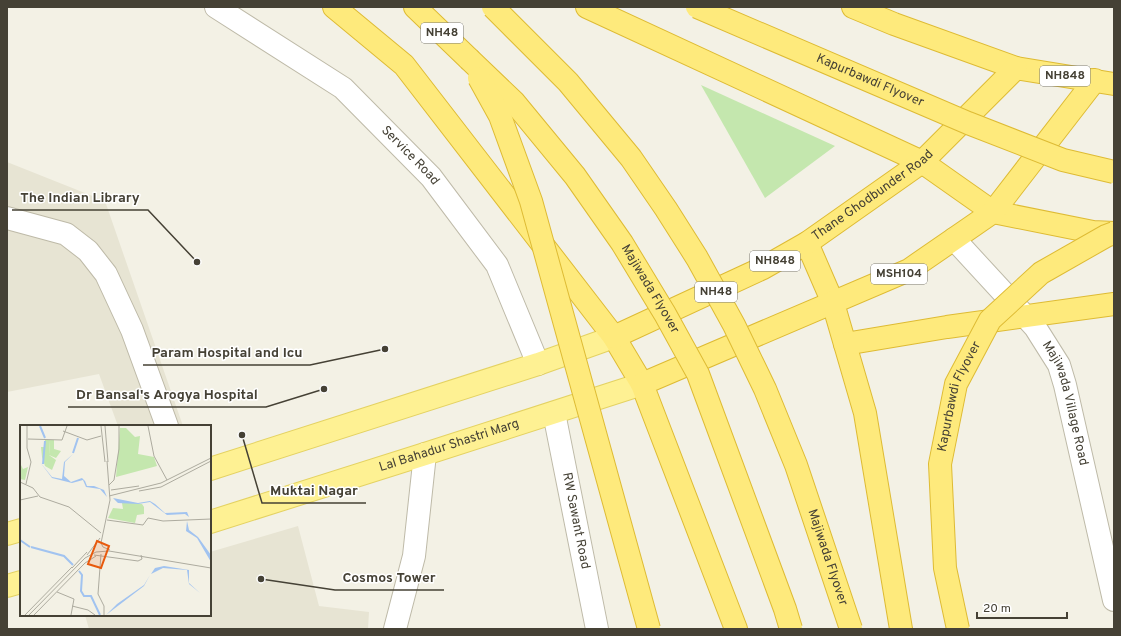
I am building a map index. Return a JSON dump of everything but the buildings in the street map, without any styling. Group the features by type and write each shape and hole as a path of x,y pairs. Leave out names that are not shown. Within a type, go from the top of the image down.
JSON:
{"highway":[{"path":"334,7 404,65 614,337 642,384 736,629"},
{"name":"Majiwada Flyover","path":"415,7 514,102 575,176 622,243 665,314 698,374 785,609 791,629"},
{"name":"Majiwada Flyover","path":"493,7 568,82 632,158 698,258 734,325 765,389 796,465 851,629"},
{"path":"587,7 922,162 994,212 1107,233"},
{"name":"Kapurbawdi Flyover","path":"697,7 975,125 1063,160 1114,172"},
{"path":"853,7 894,24 1016,68"},
{"path":"469,59 500,116 531,201 649,629"},
{"name":"Thane Ghodbunder Road","path":"614,337 763,268 808,243 922,162 1016,68"},
{"name":"NH848","path":"1016,68 1104,82"},
{"name":"MSH104","path":"642,384 908,270 994,212 1104,82"},
{"name":"Kapurbawdi Flyover","path":"958,629 945,568 940,464 956,384 990,320 1041,273 1106,236 1107,233"},
{"path":"808,243 833,303 865,413 901,629"},
{"path":"845,344 946,327 1114,304"}],"main road":[{"path":"211,469 538,364 614,337"},
{"name":"Lal Bahadur Shastri Marg","path":"211,522 642,384"},
{"path":"7,534 20,530"},
{"path":"7,586 20,582"}],"street":[{"name":"Service Road","path":"216,7 343,88 431,177 497,265 538,364"},
{"path":"7,218 66,234 88,251 106,274 132,330 167,425"},
{"name":"Majiwada Village Road","path":"954,239 1036,327 1059,365 1065,385 1114,600"},
{"name":"RW Sawant Road","path":"554,413 597,629"},
{"path":"396,629 414,556 425,454"}],"shaded area":[{"path":"7,162 105,201 183,425 118,425 99,374 7,392"},
{"path":"298,526 319,606 369,612 368,629 89,629 85,616 211,616 211,552"}],"green space":[{"path":"701,85 835,146 765,198"}],"place":[{"name":"The Indian Library","path":"197,262"},
{"name":"Param Hospital and Icu","path":"385,349"},
{"name":"Dr Bansal's Arogya Hospital","path":"324,389"},
{"name":"Muktai Nagar","path":"242,435"},
{"name":"Cosmos Tower","path":"261,579"}]}
